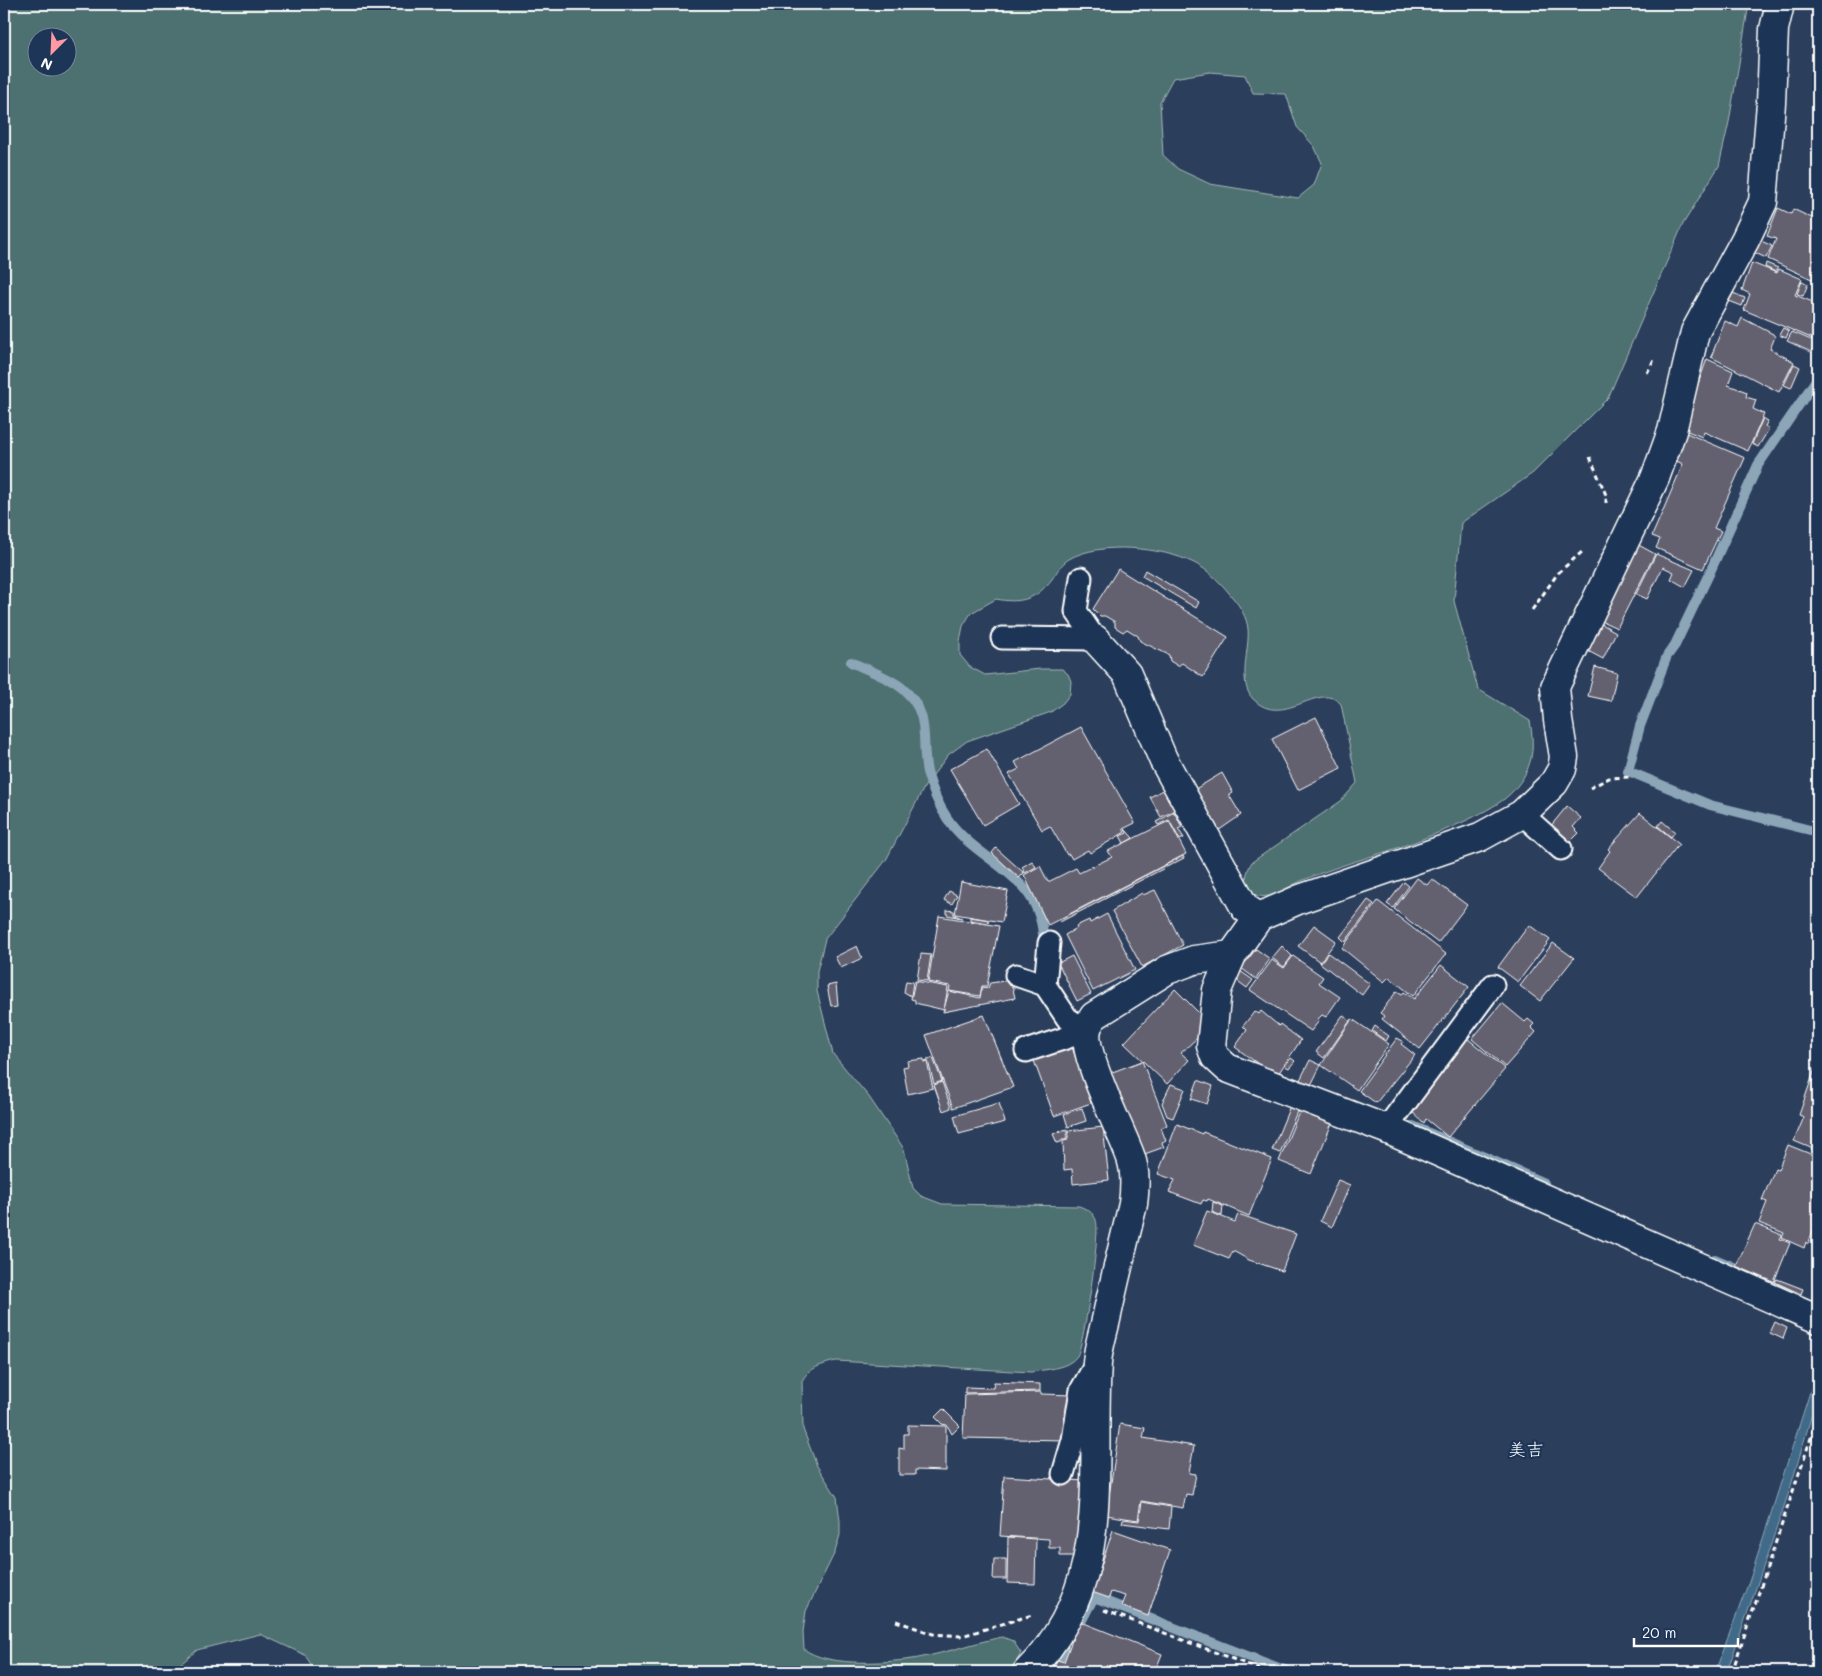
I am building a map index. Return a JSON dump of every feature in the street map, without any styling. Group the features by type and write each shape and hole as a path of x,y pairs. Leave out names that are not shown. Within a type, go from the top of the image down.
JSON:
{"street":[{"path":"1780,4 1774,29 1771,103 1763,202 1745,240 1695,332 1672,431 1655,478 1555,687 1564,757 1562,769 1554,783 1522,814 1480,837 1300,899 1259,917 1232,955 1217,990 1211,1046 1215,1057 1227,1068 1386,1129 1818,1319"},
{"path":"1095,639 1127,674 1163,759 1245,908 1259,917"},
{"path":"1027,1672 1054,1643 1077,1600 1088,1565 1097,1462 1097,1362 1133,1204 1136,1180 1131,1157 1101,1089 1087,1040 1087,1031 1094,1016 1167,970 1194,960 1232,955"}],"lane":[{"path":"1081,578 1076,611 1095,639"},
{"path":"1002,638 1095,639"},
{"path":"1522,814 1561,849"},
{"path":"1049,944 1045,985 1066,1018 1087,1031"},
{"path":"1016,975 1045,985"},
{"path":"1386,1129 1493,984"},
{"path":"1026,1051 1087,1031"},
{"path":"1063,1474 1073,1440 1081,1390 1097,1362"}],"path":[{"path":"1590,457 1606,495 1606,511"},
{"path":"1532,610 1558,573 1588,547"},
{"path":"1732,1672 1818,1417"},
{"path":"1077,1600 1267,1672"},
{"path":"896,1621 933,1634 962,1636 988,1627"}],"green space":[{"path":"4,4 1749,4 1729,122 1719,166 1683,224 1608,398 1533,473 1461,523 1454,601 1478,689 1530,721 1531,758 1525,775 1507,797 1498,804 1439,832 1301,881 1270,896 1259,896 1253,894 1247,886 1246,876 1252,862 1341,801 1357,783 1341,704 1332,698 1323,697 1288,708 1276,709 1265,707 1253,699 1248,692 1245,675 1248,637 1246,621 1238,605 1215,578 1194,563 1165,553 1131,548 1097,550 1082,553 1066,561 1046,586 1034,595 1013,601 996,599 971,613 963,626 960,655 970,667 985,675 1040,669 1062,669 1068,674 1071,681 1070,694 1063,703 1051,712 967,741 948,755 925,786 886,860 825,939 817,971 817,991 833,1054 869,1097 904,1149 913,1188 921,1196 942,1204 1079,1206 1093,1215 1096,1220 1097,1229 1096,1244 1084,1332 1077,1356 1068,1364 1031,1372 836,1361 816,1367 808,1373 802,1381 803,1429 817,1466 837,1497 840,1535 835,1552 806,1611 803,1632 804,1649 825,1658 853,1662 905,1660 1002,1637 1013,1641 1021,1653 1011,1672 316,1672 305,1655 260,1634 197,1650 176,1668 174,1672 4,1672","holes":["1210,72 1245,75 1253,93 1286,94 1297,127 1314,146 1322,163 1314,185 1298,198 1210,184 1178,169 1163,155 1160,102 1173,78"]}],"water":[{"path":"1818,1367 1818,1392 1790,1489 1727,1672 1715,1672 1750,1579"}],"building":[{"path":"1778,208 1791,214 1793,209 1818,221 1818,282 1768,259 1776,239 1767,236"},
{"path":"1757,239 1772,246 1766,258 1751,251"},
{"path":"1752,263 1777,273 1779,269 1802,279 1795,295 1818,304 1818,334 1816,340 1744,310 1750,294 1742,290"},
{"path":"1766,263 1778,268 1776,272 1765,267"},
{"path":"1802,281 1808,284 1803,296 1797,294"},
{"path":"1733,293 1745,298 1742,306 1729,301"},
{"path":"1742,318 1773,334 1775,337 1770,349 1794,362 1779,392 1711,357 1725,321 1738,327"},
{"path":"1783,328 1789,331 1786,338 1779,335"},
{"path":"1792,332 1816,342 1811,352 1787,341"},
{"path":"1707,359 1733,371 1728,385 1747,392 1746,397 1756,400 1753,409 1764,414 1748,451 1704,432 1702,437 1685,430 1688,425 1684,423"},
{"path":"1794,364 1800,367 1791,388 1784,385"},
{"path":"1763,418 1768,421 1765,426 1769,429 1758,447 1752,444"},
{"path":"1684,432 1745,458 1714,528 1721,531 1703,569 1656,548 1660,539 1652,536 1683,464 1672,459"},
{"path":"1635,543 1655,554 1617,628 1595,618"},
{"path":"1656,554 1694,570 1685,587 1671,579 1674,572 1663,567 1647,599 1636,594"},
{"path":"1118,569 1228,637 1203,677 1182,663 1178,666 1170,661 1169,655 1140,641 1138,636 1127,629 1123,632 1115,627 1115,622 1105,616 1100,616 1093,609"},
{"path":"1145,570 1199,602 1196,608 1142,576"},
{"path":"1600,623 1616,632 1603,659 1586,650"},
{"path":"1595,667 1617,673 1611,701 1588,696"},
{"path":"1316,717 1341,768 1298,790 1272,739"},
{"path":"1081,727 1135,823 1123,829 1125,832 1090,853 1088,850 1072,859 1069,854 1067,855 1050,826 1042,830 1009,774 1019,769 1015,762"},
{"path":"987,749 1019,804 983,825 950,769"},
{"path":"1222,773 1233,793 1229,795 1241,815 1215,833 1192,791"},
{"path":"1166,788 1178,809 1161,817 1150,797"},
{"path":"1567,806 1581,818 1573,827 1579,833 1568,844 1550,827"},
{"path":"1174,812 1182,827 1178,829 1184,838 1180,840 1169,820 1158,825 1156,822"},
{"path":"1640,813 1679,844 1637,897 1598,868 1610,851 1608,849"},
{"path":"1169,821 1186,854 1048,925 1024,875 1040,866 1048,882 1076,868 1079,873 1112,857 1108,851"},
{"path":"1662,821 1675,832 1671,837 1658,826"},
{"path":"1125,829 1133,838 1124,843 1120,836 1127,833"},
{"path":"996,848 1024,873 1019,878 992,853"},
{"path":"1183,856 1184,858 1060,922 1059,920"},
{"path":"1032,861 1036,867 1025,873 1022,867"},
{"path":"1417,878 1427,885 1432,879 1467,905 1438,943 1394,909"},
{"path":"961,882 1008,891 1002,922 955,914"},
{"path":"1404,882 1409,886 1393,908 1387,904"},
{"path":"1155,890 1183,945 1142,967 1112,911 1142,893 1143,895"},
{"path":"949,891 957,895 952,904 944,900"},
{"path":"1368,900 1374,904 1345,942 1340,937"},
{"path":"1378,901 1446,954 1413,996 1389,977 1384,982 1342,948"},
{"path":"947,910 954,911 954,915 962,918 947,915"},
{"path":"1107,914 1135,970 1093,991 1065,935 1077,928 1076,926 1089,920 1090,923"},
{"path":"939,916 999,926 987,986 982,986 980,996 949,991 950,986 928,982"},
{"path":"970,917 989,920 988,923 970,920"},
{"path":"1314,925 1336,941 1320,962 1298,946"},
{"path":"1529,925 1550,940 1518,982 1498,967"},
{"path":"1553,943 1574,958 1540,1001 1520,986"},
{"path":"857,946 862,958 841,968 835,957"},
{"path":"1282,946 1292,956 1284,967 1272,958"},
{"path":"1256,949 1270,959 1256,979 1241,968"},
{"path":"1328,953 1370,984 1362,995 1320,963"},
{"path":"921,954 931,955 927,981 917,980"},
{"path":"1072,956 1091,994 1077,1001 1058,963"},
{"path":"1293,956 1323,977 1319,983 1340,997 1326,1017 1322,1015 1318,1019 1319,1021 1311,1031 1250,990 1272,960 1284,968"},
{"path":"1441,965 1469,987 1420,1049 1382,1019 1384,1016 1380,1013 1397,991 1402,994 1404,992 1414,999"},
{"path":"1240,971 1253,980 1247,988 1235,979"},
{"path":"1011,980 1015,998 943,1012 949,991 980,998 982,987 988,988 990,983"},
{"path":"906,981 913,982 911,996 904,992"},
{"path":"915,981 948,987 944,1010 915,1003 915,1000 911,999"},
{"path":"836,984 838,1005 831,1006 827,986"},
{"path":"1175,989 1201,1015 1199,1036 1181,1053 1189,1060 1167,1084 1124,1043"},
{"path":"1502,1003 1525,1022 1528,1019 1534,1024 1531,1027 1536,1032 1505,1067 1472,1039"},
{"path":"1255,1011 1259,1014 1261,1011 1279,1026 1280,1024 1301,1040 1276,1077 1235,1047 1247,1030 1243,1026"},
{"path":"984,1015 1013,1087 953,1108 926,1035"},
{"path":"1343,1015 1350,1021 1324,1058 1316,1052"},
{"path":"1352,1019 1389,1044 1357,1090 1321,1065"},
{"path":"1375,1026 1389,1036 1386,1041 1372,1031"},
{"path":"1397,1038 1403,1041 1401,1044 1415,1055 1376,1103 1359,1091"},
{"path":"1467,1038 1505,1069 1448,1137 1426,1119 1424,1123 1411,1111 1412,1107"},
{"path":"1071,1044 1091,1103 1054,1116 1033,1058"},
{"path":"933,1058 942,1081 934,1084 928,1061 925,1061"},
{"path":"1291,1058 1295,1061 1289,1068 1285,1066"},
{"path":"924,1059 924,1062 927,1062 933,1088 908,1094 903,1067 908,1066 907,1061"},
{"path":"1310,1060 1321,1065 1309,1089 1298,1084"},
{"path":"1818,1060 1818,1151 1794,1141 1804,1117 1799,1115"},
{"path":"1142,1061 1167,1125 1161,1128 1166,1141 1162,1143 1164,1147 1142,1155 1107,1074"},
{"path":"1198,1080 1213,1086 1207,1104 1191,1099"},
{"path":"942,1082 951,1108 943,1111 934,1085"},
{"path":"1171,1084 1185,1089 1173,1118 1167,1116 1162,1103"},
{"path":"999,1103 1005,1122 959,1134 954,1116"},
{"path":"1290,1106 1298,1109 1280,1153 1272,1150"},
{"path":"1082,1108 1086,1121 1068,1127 1064,1114"},
{"path":"1300,1110 1332,1123 1311,1174 1279,1161"},
{"path":"1177,1124 1272,1159 1249,1216 1208,1199 1207,1201 1203,1200 1201,1204 1169,1192 1175,1180 1158,1174"},
{"path":"1103,1127 1109,1180 1073,1184 1072,1169 1064,1170 1063,1141 1068,1140 1068,1131"},
{"path":"1067,1129 1067,1140 1057,1143 1053,1134"},
{"path":"1788,1145 1818,1157 1818,1181 1813,1196 1818,1198 1818,1218 1808,1244 1806,1242 1804,1248 1782,1238 1784,1233 1759,1223 1767,1202 1762,1200 1775,1169 1778,1170"},
{"path":"1338,1180 1350,1185 1332,1227 1320,1221"},
{"path":"1213,1202 1223,1206 1222,1216 1212,1212"},
{"path":"1207,1211 1235,1222 1238,1214 1296,1234 1282,1271 1249,1260 1233,1251 1229,1259 1193,1245"},
{"path":"1755,1224 1782,1235 1780,1239 1790,1243 1774,1282 1736,1266"},
{"path":"1777,1279 1803,1289 1801,1294 1775,1282"},
{"path":"1775,1322 1787,1328 1783,1339 1770,1333"},
{"path":"994,1382 1040,1384 1040,1391 965,1393 965,1387 993,1388"},
{"path":"1041,1392 1041,1394 1072,1395 1065,1440 963,1438 965,1394"},
{"path":"943,1409 960,1426 952,1434 947,1425 942,1424 935,1417"},
{"path":"1120,1424 1145,1428 1143,1438 1194,1446 1189,1473 1196,1474 1192,1495 1186,1494 1183,1508 1141,1501 1138,1520 1106,1515"},
{"path":"908,1425 946,1426 946,1471 915,1470 915,1475 899,1475 899,1448 904,1449 904,1434 908,1434"},
{"path":"1004,1476 1085,1481 1078,1556 1060,1556 1060,1548 1049,1548 1049,1539 1000,1536"},
{"path":"1142,1502 1171,1507 1169,1529 1122,1523 1123,1519 1139,1521"},
{"path":"1113,1530 1170,1550 1148,1616 1121,1606 1125,1596 1111,1592 1109,1598 1092,1592"},
{"path":"1008,1537 1036,1539 1035,1584 1007,1583"},
{"path":"994,1559 1006,1559 1006,1579 993,1579"},
{"path":"1079,1621 1162,1654 1155,1672 1052,1672 1057,1660 1064,1662"}],"waterway":[{"path":"1818,381 1816,380 1758,465 1710,572 1675,645 1667,656 1640,726 1628,771 1710,805 1818,832"},
{"path":"851,662 890,680 912,698 922,718 927,772 944,813 959,833 1018,881 1030,896 1038,913 1043,934"},
{"path":"1413,1126 1544,1183"},
{"path":"1715,1259 1792,1292"},
{"path":"1082,1620 1094,1597 1289,1672"},
{"path":"1059,1659 1067,1651"}],"district":[{"name":"美吉","path":"1526,1450"}]}
